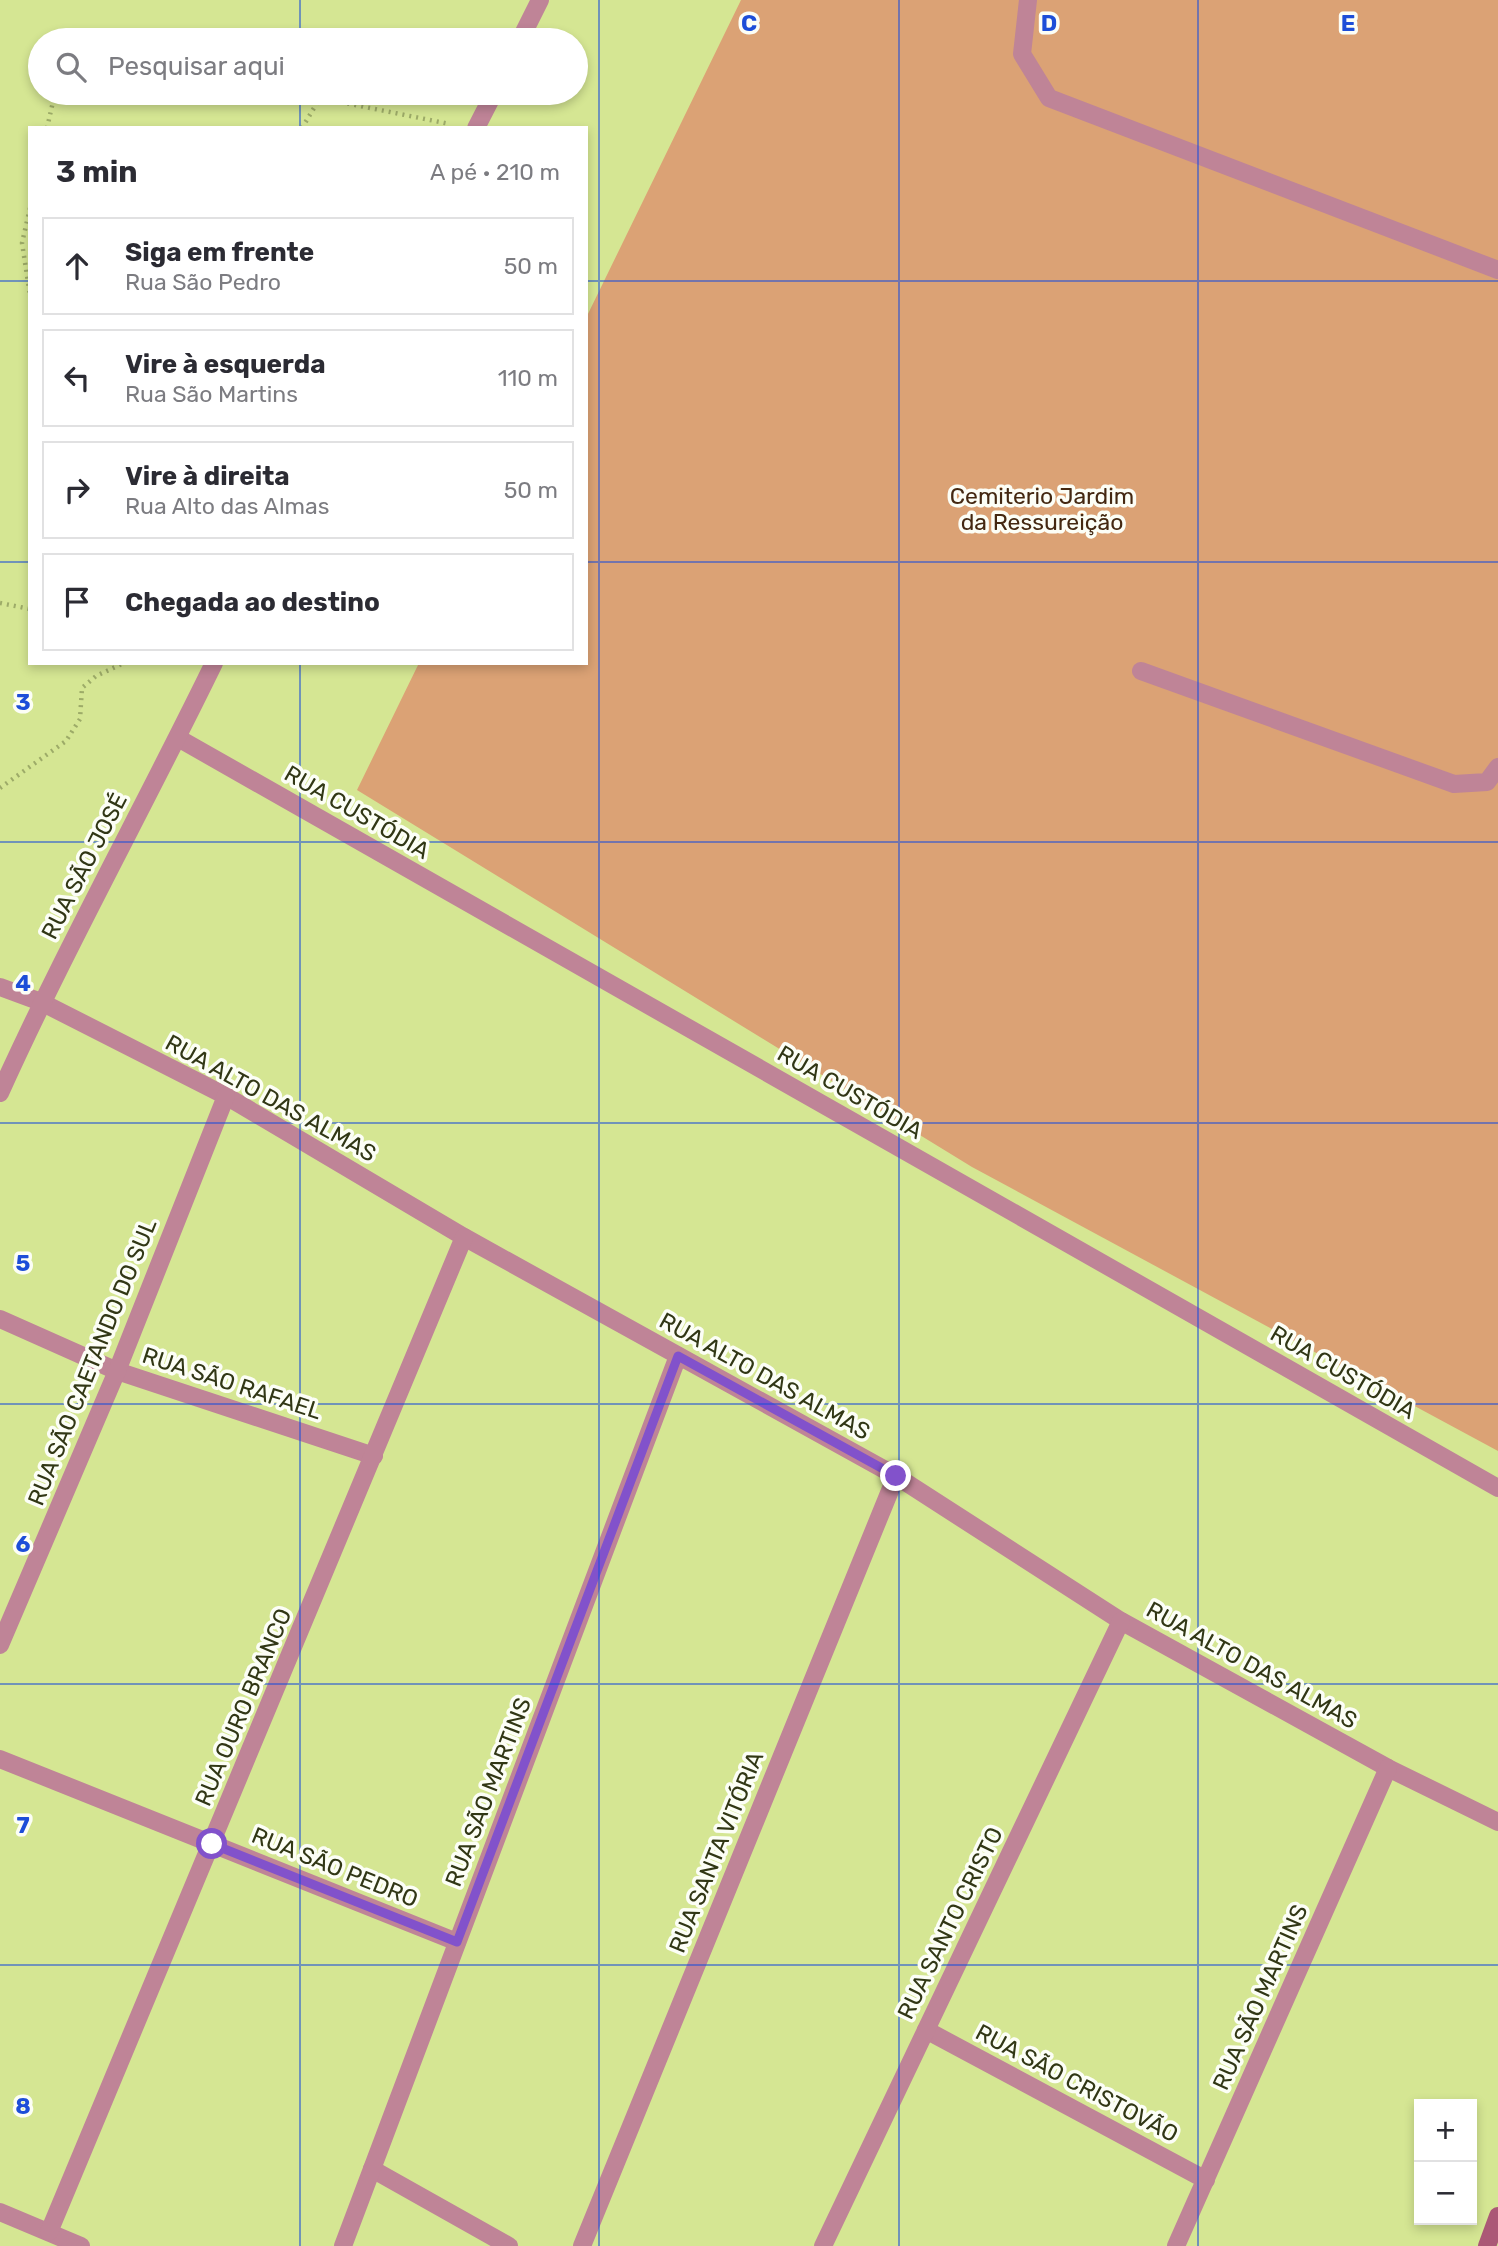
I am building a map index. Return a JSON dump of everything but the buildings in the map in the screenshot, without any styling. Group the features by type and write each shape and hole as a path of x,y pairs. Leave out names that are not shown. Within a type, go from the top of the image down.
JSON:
{"main road":[{"path":"1486,2246 1498,2216"}],"street":[{"path":"526,28 541,0"},
{"path":"1028,0 1022,54 1049,98 1498,270"},
{"path":"477,126 488,105"},
{"name":"RUA SÃO JOSÉ","path":"0,1093 41,1002 213,665"},
{"path":"1141,671 1454,784 1487,782 1498,767"},
{"name":"RUA CUSTÓDIA","path":"178,738 1498,1488"},
{"name":"RUA ALTO DAS ALMAS","path":"0,987 41,1002 226,1096 464,1237 896,1476 1121,1621 1388,1768 1498,1822"},
{"name":"RUA SÃO CAETANDO DO SUL","path":"0,1645 117,1371 226,1096"},
{"name":"RUA OURO BRANCO","path":"49,2232 464,1237"},
{"name":"RUA SÃO RAFAEL","path":"0,1319 117,1371 374,1456"},
{"name":"RUA SÃO MARTINS","path":"343,2246 678,1356"},
{"name":"RUA SANTA VITÓRIA","path":"582,2246 896,1476"},
{"name":"RUA SANTO CRISTO","path":"823,2246 1121,1621"},
{"name":"RUA SÃO PEDRO","path":"0,1759 457,1942"},
{"name":"RUA SÃO MARTINS","path":"1176,2246 1388,1768"},
{"name":"RUA SÃO CRISTOVÃO","path":"926,2030 1206,2180"},
{"path":"372,2169 509,2246"},
{"path":"0,2212 81,2246"}],"path":[{"path":"47,126 52,105"},
{"path":"303,126 316,105"},
{"path":"355,105 455,125"},
{"path":"28,217 22,243 28,282"},
{"path":"0,603 28,609"},
{"path":"0,788 66,741 80,719 82,688 96,677 120,665"}],"green space":[{"name":"Cemiterio Jardim da Ressureição","path":"741,0 1498,0 1498,1451 972,1167 357,790 418,665 588,665 588,314"}],"route":[{"path":"212,1844 457,1942 678,1356 896,1476"}]}
